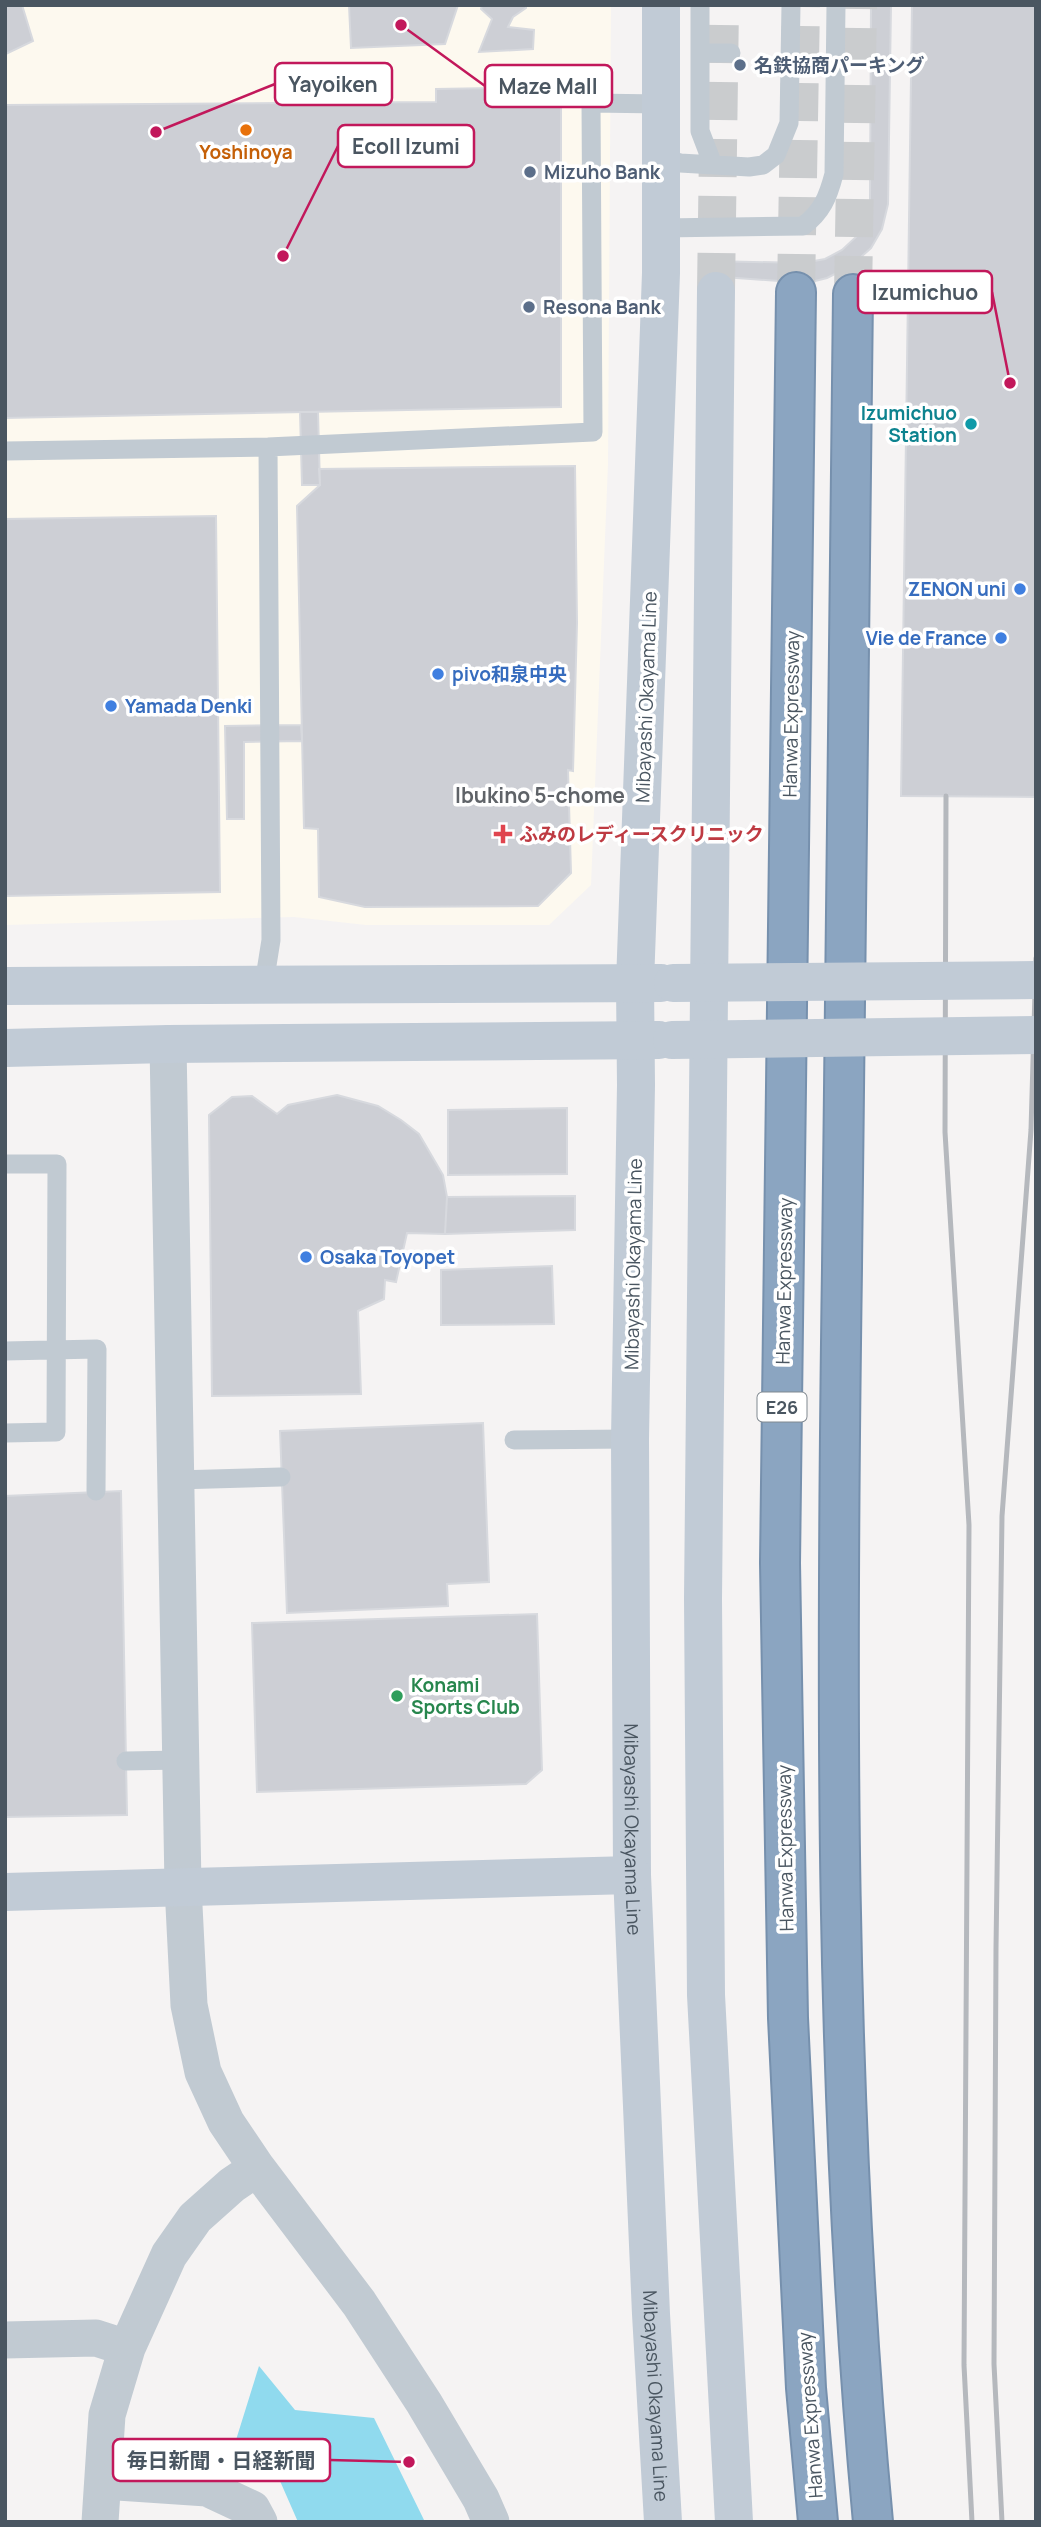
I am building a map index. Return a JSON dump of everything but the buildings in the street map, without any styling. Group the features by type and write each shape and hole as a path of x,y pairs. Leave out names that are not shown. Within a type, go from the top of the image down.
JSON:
{"highway":[{"name":"Hanwa Expressway","path":"796,292 780,1563 788,2018 806,2388 818,2522"},
{"path":"853,294 838,1559 842,2016 860,2387 873,2522"}],"main road":[{"name":"Mibayashi Okayama Line","path":"662,5 662,228 635,983 654,1040 630,1439 632,1875 663,2522"},
{"path":"716,291 704,1695 706,1995 734,2522"},
{"path":"5,986 1036,980"},
{"path":"5,1048 1036,1035"},
{"path":"5,1892 632,1875"}],"street":[{"path":"168,1044 183,1886 189,2005 203,2072 226,2122 257,2168 359,2303 432,2415 481,2499 491,2522"},
{"path":"100,2522 107,2415 127,2348 169,2255 195,2218 232,2185 257,2168"},
{"path":"5,2340 96,2338 127,2348"},
{"path":"103,2481 207,2487 252,2509 259,2522"}],"lane":[{"path":"662,64 675,5"},
{"path":"700,5 700,131 713,165"},
{"path":"662,158 680,163 756,166 763,165 776,155 789,123 791,5"},
{"path":"662,228 803,226 821,210 829,195 834,174 836,5"},
{"path":"699,53 731,53"},
{"path":"5,451 268,447 593,432 591,103 662,104"},
{"path":"264,984 271,940 268,447"},
{"path":"5,1164 57,1164 56,1432 5,1433"},
{"path":"5,1351 97,1349 96,1491"},
{"path":"514,1440 630,1439"},
{"path":"176,1480 281,1477"},
{"path":"126,1761 181,1760"}],"shaded area":[{"path":"5,5 611,5 608,464 591,885 549,925 366,925 294,917 5,925"}],"water":[{"path":"259,2366 295,2410 374,2418 425,2522 298,2522 280,2481 231,2456"}],"tunnel":[{"path":"716,291 720,5"},
{"path":"796,292 801,5"},
{"path":"853,294 858,5"}],"railway":[{"path":"946,796 945,1132 969,1525 964,2365 972,2522"},
{"path":"1002,2522 994,2364 1002,1516 1031,1130 1036,958"}],"place":[{"name":"Maze Mall","path":"401,25"},
{"name":"名鉄協商パーキング","path":"740,65"},
{"name":"Yoshinoya","path":"246,130"},
{"name":"Yayoiken","path":"156,132"},
{"name":"Mizuho Bank","path":"530,172"},
{"name":"Ecoll Izumi","path":"283,256"},
{"name":"Resona Bank","path":"529,307"},
{"name":"Izumichuo","path":"1010,383"},
{"name":"Izumichuo Station","path":"971,424"},
{"name":"ZENON uni","path":"1020,589"},
{"name":"Vie de France","path":"1001,638"},
{"name":"pivo和泉中央","path":"438,674"},
{"name":"Yamada Denki","path":"111,706"},
{"name":"ふみのレディースクリニック","path":"503,834"},
{"name":"Osaka Toyopet","path":"306,1257"},
{"name":"Konami Sports Club","path":"397,1696"},
{"name":"毎日新聞・日経新聞","path":"409,2462"}],"district":[{"name":"Ibukino 5-chome","path":"540,795"}]}
